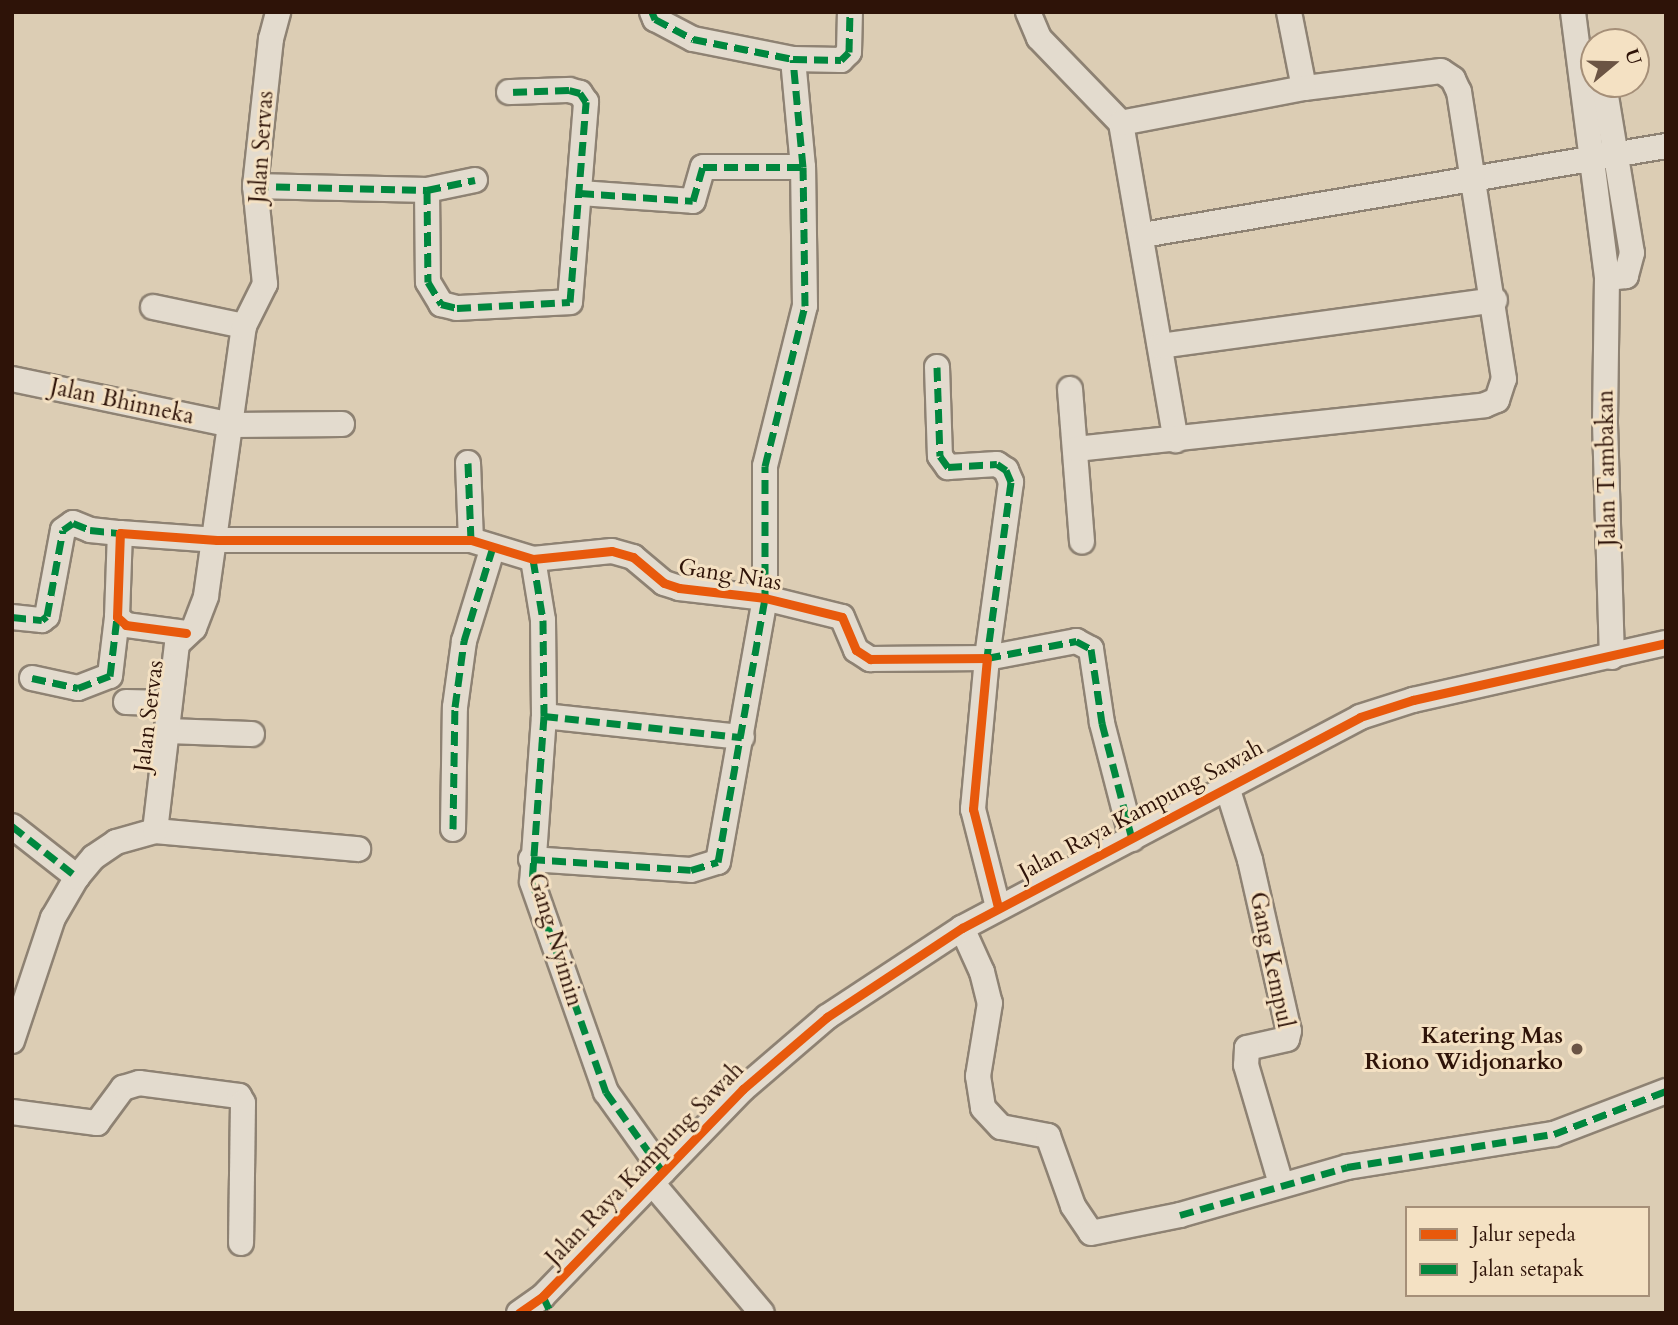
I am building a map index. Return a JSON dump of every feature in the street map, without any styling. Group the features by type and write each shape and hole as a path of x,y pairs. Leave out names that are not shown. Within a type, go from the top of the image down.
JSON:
{"street":[{"name":"Jalan Servas","path":"155,831 177,644 194,628 202,611 217,540 244,326 265,284 255,186 271,39 278,12"},
{"path":"652,12 662,23 693,39 793,59 841,60 846,56 850,12"},
{"path":"1028,12 1039,38 1051,53 1121,123 1143,235 1176,440"},
{"path":"1289,12 1304,88"},
{"name":"Jalan Tambakan","path":"1573,12 1580,31"},
{"path":"531,859 691,870 718,862 765,598 765,466 805,306 803,167 793,59"},
{"path":"1076,449 1176,440 1497,400 1504,379 1495,300 1459,92 1453,79 1441,71 1304,88 1121,123"},
{"path":"427,190 428,282 441,304 457,308 570,302 586,102 580,93 509,92"},
{"name":"Jalan Tambakan","path":"1595,98 1605,156 1631,266 1626,276 1607,278 1605,423 1612,657"},
{"name":"Jalan Tambakan","path":"1604,98 1605,156"},
{"path":"1143,235 1666,146"},
{"path":"580,193 693,201 703,167 803,167"},
{"path":"255,186 427,190 475,180"},
{"path":"1160,346 1495,300"},
{"path":"153,307 244,326"},
{"path":"937,367 940,456 948,467 997,464 1006,470 1011,482 987,658 973,809 998,907"},
{"name":"Jalan Bhinneka","path":"12,379 233,425 342,424"},
{"path":"1070,388 1082,542"},
{"path":"453,829 455,707 482,543 468,463"},
{"path":"12,617 42,620 47,616 63,530 73,523 90,530 217,540 482,543 533,559"},
{"path":"32,678 78,688 110,676 117,617 120,533"},
{"name":"Gang Nias","path":"533,559 612,551 633,557 664,583 678,588 765,598 842,617 856,650 870,659 987,658"},
{"name":"Gang Nyimin","path":"533,559 543,620 544,716 531,859 532,882 606,1092 658,1177 762,1313"},
{"path":"117,617 126,625 186,633"},
{"path":"987,658 1076,641 1091,649 1102,723 1132,839"},
{"name":"Jalan Raya Kampung Sawah","path":"519,1313 547,1304 658,1177 743,1089 827,1017 998,907 1385,708 1612,657 1665,649"},
{"path":"126,702 168,703"},
{"path":"544,716 742,737"},
{"path":"166,731 252,734"},
{"name":"Gang Kempul","path":"1227,788 1250,860 1290,1031 1287,1039 1247,1048 1246,1065 1281,1184"},
{"path":"12,826 77,877"},
{"path":"12,1041 53,918 77,877 94,857 116,842 155,831 358,849"},
{"path":"962,928 990,1003 978,1076 983,1108 1001,1127 1048,1136 1077,1214 1091,1233 1180,1215 1347,1167 1554,1133 1666,1091"},
{"path":"12,1112 97,1123 123,1088 139,1083 239,1096 243,1103 240,1244"}],"marked path":[{"path":"652,12 655,19 693,39 793,59 841,60 849,52 850,12"},
{"path":"531,859 691,870 718,862 765,598 765,466 805,306 803,167 793,59"},
{"path":"255,186 427,190 428,282 441,304 457,308 570,302 586,102 580,93 569,90 509,92"},
{"path":"580,193 693,201 703,167 803,167"},
{"path":"427,190 475,180"},
{"path":"937,367 940,456 948,467 997,464 1006,470 1011,482 987,658 1076,641 1091,649 1102,723 1132,839"},
{"path":"468,463 471,540"},
{"path":"12,617 42,620 47,616 63,530 73,523 90,530 120,533"},
{"path":"453,829 455,707 464,641 493,547"},
{"path":"533,559 543,620 544,716 532,882 606,1092 663,1172"},
{"path":"32,678 78,688 110,676 117,617"},
{"path":"544,716 742,737"},
{"path":"12,826 77,877"},
{"path":"1180,1215 1347,1167 1554,1134 1666,1091"},
{"path":"543,1296 551,1313"}],"cycle path":[{"path":"186,633 126,625 117,617 120,533 217,540 471,540 533,559 612,551 633,557 664,583 679,588 765,598 842,617 856,650 870,659 987,658 973,809 998,907"},
{"path":"519,1313 543,1296 743,1089 827,1017 962,928 1360,717 1413,700 1666,643"}],"place":[{"name":"Katering Mas Riono Widjonarko","path":"1577,1049"}]}
